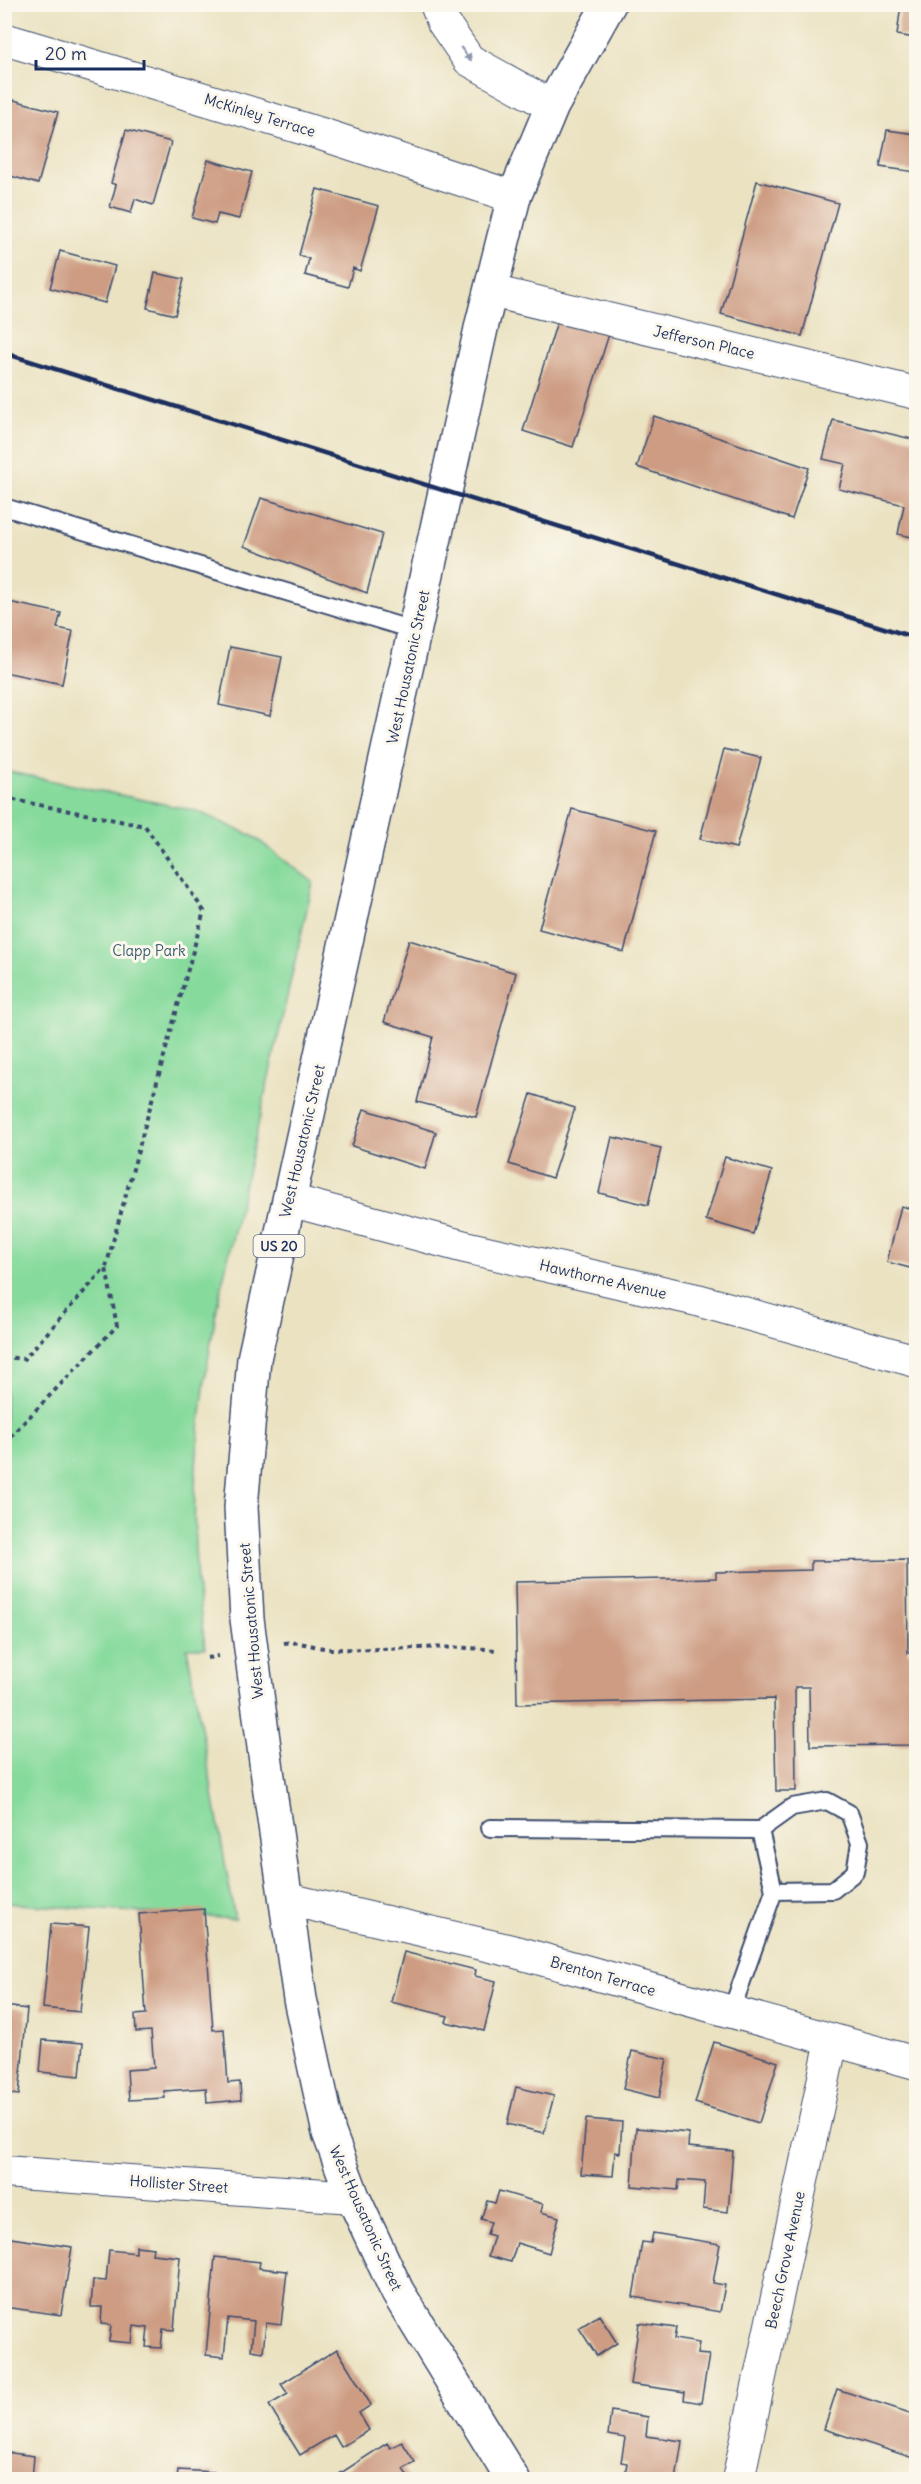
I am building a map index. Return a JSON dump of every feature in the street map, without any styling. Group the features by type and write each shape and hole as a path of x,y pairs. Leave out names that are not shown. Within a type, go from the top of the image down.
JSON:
{"highway":[{"name":"West Housatonic Street","path":"513,2480 397,2291 353,2197 329,2133 300,1999 268,1777 247,1619 241,1506 254,1359 491,291 514,197 552,106 609,4"}],"street":[{"path":"436,4 443,22 469,60 552,106"},
{"name":"McKinley Terrace","path":"4,39 318,133 514,197"},
{"name":"Jefferson Place","path":"491,291 916,393"},
{"name":"Hawthorne Avenue","path":"289,1200 465,1247 697,1300 916,1360"},
{"name":"Brenton Terrace","path":"287,1899 516,1952 916,2063"},
{"name":"Beech Grove Avenue","path":"738,2480 832,2040"},
{"name":"Hollister Street","path":"4,2172 353,2197"}],"lane":[{"path":"4,507 416,631"},
{"path":"490,1828 760,1830 792,1807 827,1801 849,1813 860,1843 855,1872 833,1890 774,1891"},
{"path":"731,2012 774,1891 760,1830"}],"path":[{"path":"4,798 145,826 204,911 106,1267 117,1326 4,1443"},
{"path":"4,1357 24,1359 106,1267"},
{"path":"207,1658 293,1642 331,1649 463,1646 496,1650"}],"green space":[{"name":"Clapp Park","path":"5,771 197,811 254,837 313,882 218,1302 202,1400 196,1466 196,1566 205,1648 187,1648 235,1919 5,1903"}],"building":[{"path":"901,4 916,4 916,38 897,35"},
{"path":"10,99 58,112 38,184 4,174 4,119"},
{"path":"126,130 171,142 153,205 135,199 131,213 110,207 116,185 111,183"},
{"path":"887,130 916,134 916,172 880,167"},
{"path":"208,160 252,172 239,219 218,214 215,224 192,218"},
{"path":"757,181 838,203 802,336 721,314"},
{"path":"317,189 379,206 360,271 353,268 348,287 305,275 309,259 299,255"},
{"path":"60,251 115,266 105,303 50,288"},
{"path":"155,273 184,279 175,315 147,308"},
{"path":"560,312 611,328 573,447 523,431"},
{"path":"654,416 809,468 792,519 637,467"},
{"path":"833,420 916,440 916,538 898,534 904,505 839,489 845,464 823,459"},
{"path":"261,498 382,534 367,593 244,546"},
{"path":"4,601 61,613 57,628 73,631 62,684 4,672"},
{"path":"230,647 282,657 270,716 219,705"},
{"path":"724,749 761,758 736,848 700,839"},
{"path":"572,809 656,831 624,952 539,929"},
{"path":"409,940 516,973 476,1117 417,1102 433,1037 384,1022"},
{"path":"531,1094 575,1108 552,1178 509,1164"},
{"path":"364,1109 436,1132 425,1169 352,1146"},
{"path":"612,1137 661,1148 648,1205 599,1193"},
{"path":"725,1157 772,1171 753,1234 706,1220"},
{"path":"901,1206 916,1210 916,1258 913,1257 910,1268 887,1262"},
{"path":"907,1560 908,1653 916,1653 916,1745 810,1746 809,1687 795,1687 796,1791 776,1791 774,1699 517,1704 515,1582 716,1578 716,1572 811,1570 811,1561"},
{"path":"204,1909 213,2030 224,2029 228,2083 240,2082 241,2100 207,2103 206,2088 164,2091 165,2098 129,2100 127,2070 154,2068 151,2031 136,2032 135,2015 146,2014 139,1914"},
{"path":"51,1924 89,1927 80,2012 43,2008"},
{"path":"404,1952 476,1970 475,1976 496,1981 484,2031 446,2022 448,2016 391,2002"},
{"path":"4,2006 27,2009 19,2095 4,2093"},
{"path":"43,2040 83,2043 80,2076 40,2072"},
{"path":"714,2042 778,2062 759,2123 695,2103"},
{"path":"632,2051 667,2059 659,2098 623,2089"},
{"path":"516,2087 554,2096 544,2133 507,2124"},
{"path":"586,2119 622,2122 620,2153 615,2152 613,2176 581,2174"},
{"path":"636,2128 689,2133 688,2147 733,2151 728,2212 703,2209 705,2182 679,2180 678,2190 632,2186"},
{"path":"499,2191 543,2204 541,2212 559,2217 549,2253 517,2243 511,2262 488,2256 494,2236 487,2234 491,2222 481,2219 487,2201 495,2203"},
{"path":"653,2233 720,2244 713,2283 725,2285 720,2312 633,2297 642,2242 651,2243"},
{"path":"4,2237 72,2247 61,2315 4,2307"},
{"path":"136,2246 153,2248 152,2254 180,2257 174,2330 163,2329 161,2348 146,2347 148,2328 134,2326 132,2343 109,2341 111,2325 101,2324 102,2307 91,2307 93,2280 106,2281 109,2250 136,2253"},
{"path":"215,2257 260,2262 259,2268 287,2271 281,2325 266,2323 263,2352 251,2350 254,2321 228,2318 224,2357 206,2355"},
{"path":"599,2315 617,2343 597,2356 579,2328"},
{"path":"639,2323 676,2328 674,2339 699,2343 697,2354 709,2355 701,2403 684,2400 685,2392 630,2384"},
{"path":"337,2349 371,2405 359,2413 369,2430 341,2447 334,2435 300,2455 269,2405 288,2394 281,2384"},
{"path":"837,2389 916,2415 916,2459 824,2429"},
{"path":"611,2411 648,2417 646,2436 682,2441 676,2480 624,2480 627,2463 621,2462 625,2438 608,2435"},
{"path":"402,2442 415,2462 403,2469 410,2480 330,2480 387,2443 390,2448"},
{"path":"4,2452 34,2456 32,2480 4,2480"},
{"path":"178,2470 214,2472 213,2480 177,2480"}],"railway":[{"path":"4,353 916,638"}]}
